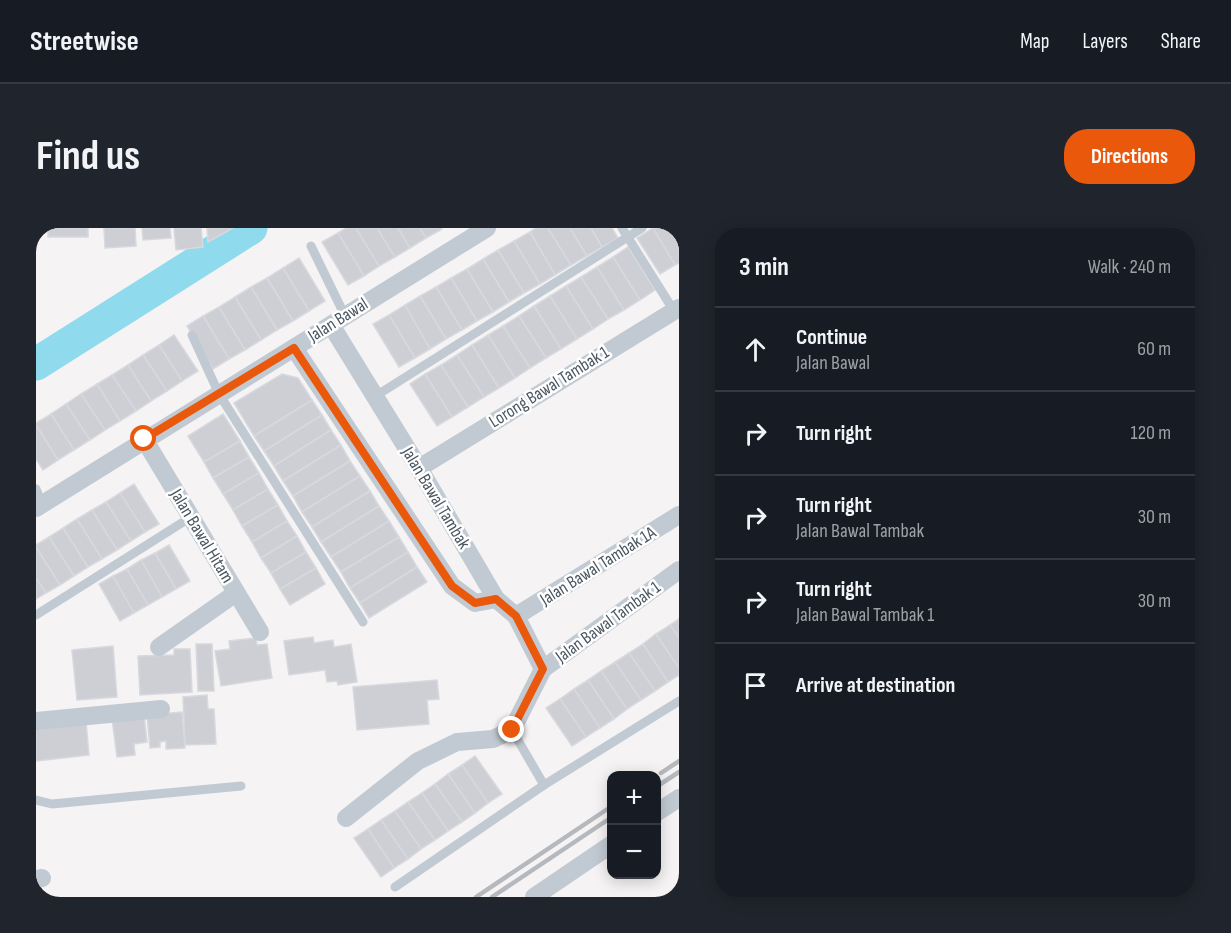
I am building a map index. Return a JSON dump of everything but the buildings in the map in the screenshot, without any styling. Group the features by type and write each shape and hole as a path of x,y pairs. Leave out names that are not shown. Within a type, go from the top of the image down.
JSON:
{"street":[{"name":"Jalan Bawal","path":"38,500 219,394 487,228"},
{"name":"Lorong Bawal Tambak 1","path":"419,468 676,314"},
{"name":"Jalan Bawal Tambak","path":"338,320 375,397 496,599 516,616 543,669"},
{"path":"294,348 452,586 475,603 496,599"},
{"name":"Jalan Bawal Hitam","path":"144,439 260,633"},
{"name":"Jalan Bawal Tambak 1A","path":"516,616 679,515"},
{"name":"Jalan Bawal Tambak 1","path":"512,730 543,669 679,570"},
{"path":"159,647 236,593"},
{"path":"36,721 161,709"},
{"path":"346,818 417,760 457,742 493,739 512,730"},
{"path":"661,810 679,798"},
{"path":"534,897 607,847"}],"lane":[{"path":"375,397 625,232 642,228"},
{"path":"625,232 676,314"},
{"path":"310,246 338,320"},
{"path":"192,335 219,394 363,622"},
{"path":"36,615 191,517"},
{"path":"395,887 544,785 679,701"},
{"path":"512,730 544,785"},
{"path":"36,800 52,804 241,786"}],"waterway":[{"path":"36,364 251,228"}],"railway":[{"path":"661,773 679,761"},
{"path":"661,784 679,772"},
{"path":"476,897 607,809"},
{"path":"492,897 607,820"}],"route":[{"path":"144,439 294,348 452,586 475,603 496,599 516,616 543,669 512,730"}]}
